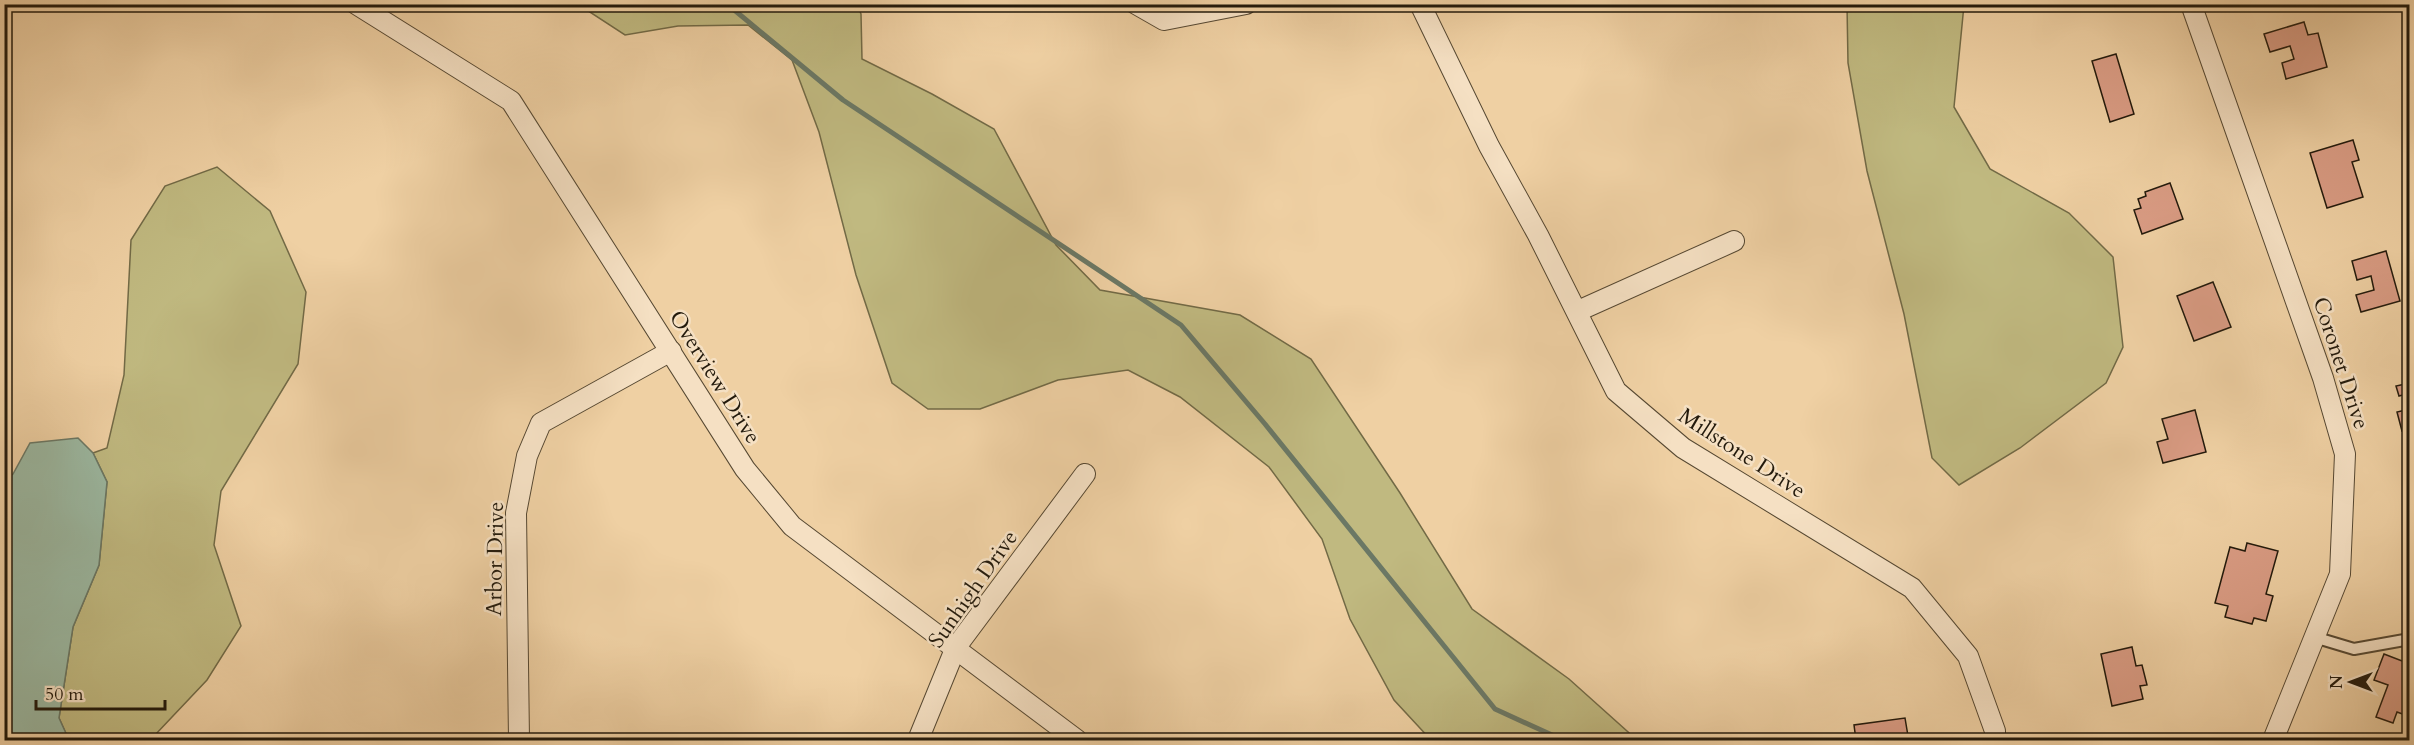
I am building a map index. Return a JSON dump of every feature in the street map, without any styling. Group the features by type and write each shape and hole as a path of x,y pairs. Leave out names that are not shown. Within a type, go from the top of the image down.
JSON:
{"street":[{"name":"Overview Drive","path":"356,4 511,101 745,469 792,526 956,647 1077,741"},
{"path":"1136,4 1164,20 1246,4"},
{"name":"Millstone Drive","path":"1420,4 1489,146 1578,311 1616,391 1683,448 1912,588 1968,656 1995,730 1995,741"},
{"name":"Coronet Drive","path":"2191,4 2323,378 2345,454 2340,574 2273,741"},
{"path":"1578,311 1734,242"},
{"name":"Arbor Drive","path":"519,741 516,513 527,456 541,423 671,351"},
{"name":"Sunhigh Drive","path":"918,741 956,647 1085,474"}],"lane":[{"path":"2314,637 2354,649 2409,639"}],"shaded area":[{"path":"579,5 857,5 861,14 862,59 932,94 994,129 1056,245 1100,290 1240,315 1311,359 1400,493 1472,609 1569,679 1637,740 1431,740 1394,700 1350,619 1322,539 1269,467 1180,397 1128,370 1058,380 980,409 928,409 892,383 856,275 819,132 792,60 748,25 678,26 625,35"},
{"path":"1847,5 1964,5 1954,107 1990,169 2069,213 2113,257 2123,347 2106,383 2020,448 1959,485 1932,458 1904,314 1867,171 1848,63"},
{"path":"217,167 270,211 306,292 298,364 221,491 214,545 241,626 207,680 155,735 156,740 69,740 59,718 73,627 99,565 107,482 93,453 107,448 124,375 131,240 165,186"},
{"path":"78,438 93,453 107,482 99,565 73,627 59,718 69,740 5,740 5,480 13,474 30,443"}],"building":[{"path":"2304,22 2308,35 2318,33 2327,67 2286,79 2282,63 2294,59 2290,46 2270,52 2264,34"},
{"path":"2116,54 2134,114 2110,122 2092,61"},
{"path":"2353,140 2359,160 2352,162 2363,197 2327,208 2310,153"},
{"path":"2170,183 2183,219 2142,234 2134,210 2141,208 2138,199 2146,196 2145,192"},
{"path":"2386,251 2400,301 2361,312 2356,295 2374,290 2371,276 2357,280 2352,261"},
{"path":"2213,282 2231,327 2194,341 2177,296"},
{"path":"2410,383 2410,393 2399,396 2396,386"},
{"path":"2410,409 2410,429 2402,431 2397,412"},
{"path":"2195,410 2206,452 2163,463 2157,442 2168,439 2162,419"},
{"path":"2247,543 2278,551 2266,594 2273,596 2266,621 2254,618 2252,624 2225,617 2228,606 2215,603 2230,547 2245,551"},
{"path":"2132,647 2136,666 2142,665 2147,685 2140,686 2143,699 2112,706 2101,654"},
{"path":"2384,654 2410,664 2410,711 2408,716 2397,712 2393,723 2376,717 2388,685 2374,680"},
{"path":"1905,718 1908,736 1892,738 1893,740 1856,740 1854,725"}],"waterway":[{"path":"727,4 843,100 1181,325 1265,424 1495,709 1563,740"}]}
